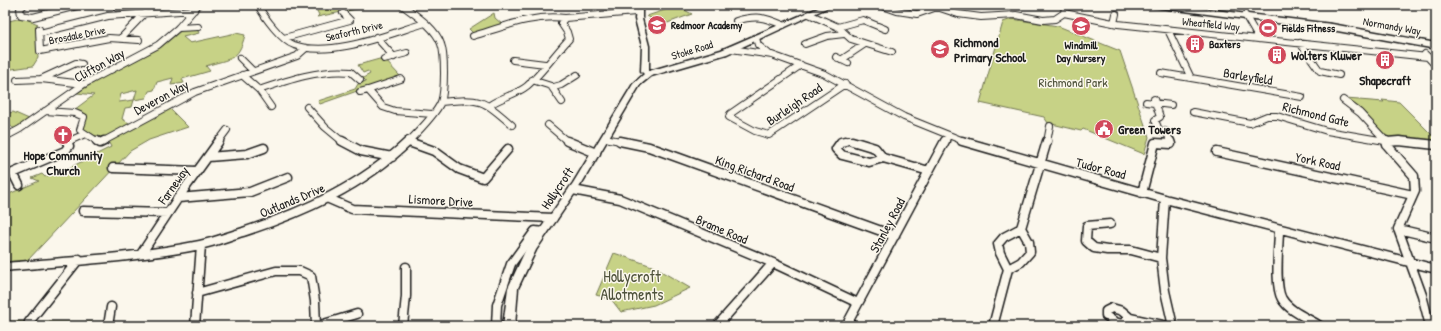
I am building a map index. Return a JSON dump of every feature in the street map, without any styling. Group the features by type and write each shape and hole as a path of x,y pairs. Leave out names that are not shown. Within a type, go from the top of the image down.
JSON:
{"main road":[{"name":"Normandy Way","path":"1153,5 1245,15 1369,33 1436,46"}],"street":[{"path":"24,5 20,9 21,15 33,17 81,5"},
{"name":"Seaforth Drive","path":"259,5 262,14 284,38 293,45 306,48 342,46 425,23"},
{"name":"Outlands Drive","path":"5,268 79,259 141,254 201,245 276,222 343,192 392,157 409,142 441,102 444,78 441,43 437,36 425,23 402,5"},
{"name":"Stoke Road","path":"648,74 732,49 830,5"},
{"path":"880,5 897,11 917,14 937,7 958,14 981,17 1016,15 1043,20 1055,19 1064,13 1065,5"},
{"path":"117,8 136,6"},
{"path":"128,14 136,6"},
{"path":"128,14 146,14 196,8"},
{"name":"Clifton Way","path":"5,137 20,129 84,84 158,46 178,28 196,8"},
{"path":"474,36 539,18 553,16 574,18 599,12 638,8 645,42 645,71 648,74"},
{"path":"284,38 350,20 343,13"},
{"name":"Wheatfield Way","path":"1064,13 1114,23 1168,30 1426,54 1436,66"},
{"name":"Brosdale Drive","path":"128,14 101,17 40,31 40,51 55,50 99,40 121,38 139,40"},
{"path":"121,38 146,14"},
{"path":"809,14 838,27 850,39 892,52"},
{"path":"1114,23 1116,14"},
{"path":"1245,15 1259,39"},
{"path":"736,22 752,16 759,16 783,26"},
{"path":"490,105 499,99 522,90 545,64 560,50 569,39 567,32 561,23 565,18"},
{"path":"838,27 863,20 885,29"},
{"path":"178,28 198,27"},
{"path":"1168,30 1191,78"},
{"path":"805,44 826,36 844,34"},
{"path":"376,37 394,57"},
{"name":"Tudor Road","path":"756,38 758,46 772,56"},
{"path":"1300,43 1320,72 1339,75"},
{"path":"848,63 839,59 865,44"},
{"name":"Deveron Way","path":"85,134 102,146 195,92 297,56 306,48"},
{"name":"Tudor Road","path":"732,49 772,56 801,65 845,84 904,117 948,136 1040,164 1165,199 1436,269"},
{"path":"384,59 407,53"},
{"path":"240,58 253,71"},
{"path":"513,60 545,64"},
{"path":"41,79 76,63 82,64"},
{"name":"Burleigh Road","path":"801,65 730,114 729,117 755,131 769,135 845,84"},
{"path":"259,90 277,84 330,72 344,71 355,74 358,78 364,75"},
{"name":"Barleyfield","path":"1161,73 1302,96"},
{"name":"Hollycroft","path":"509,326 513,288 531,249 573,190 637,84 648,74"},
{"path":"242,75 259,90 271,107"},
{"path":"554,87 562,86 577,75"},
{"path":"17,80 41,79 84,84"},
{"path":"360,92 401,79"},
{"path":"532,80 548,83 554,87 562,102"},
{"path":"368,90 383,107 395,111 432,114"},
{"path":"1343,100 1360,113 1387,142 1387,145 1414,176 1416,187 1398,229 1422,295 1430,326"},
{"path":"1146,102 1155,101 1171,105"},
{"path":"1142,192 1155,143 1171,144 1167,132 1159,130 1155,120 1160,118 1155,101"},
{"path":"441,102 482,102 490,105 512,125"},
{"path":"307,108 322,124 352,146 362,151 392,157"},
{"path":"19,185 12,173 65,151 69,146 68,142 85,134 80,130 84,117 75,113 45,112"},
{"name":"Richmond Gate","path":"1193,112 1250,123 1256,122 1267,116 1273,116 1303,122 1326,131 1387,142 1398,141 1436,145"},
{"path":"548,125 569,143 596,153"},
{"path":"1008,269 1017,266 1024,261 1030,251 1030,245 1021,228 1050,126"},
{"name":"Farneway","path":"141,254 178,198 227,130"},
{"name":"Stanley Road","path":"846,326 948,136"},
{"name":"King Richard Road","path":"605,138 649,147 895,236"},
{"path":"883,158 875,148 849,140 841,142 836,149 842,154 869,162 883,158 929,171"},
{"path":"409,142 434,151 459,169 483,178 508,149"},
{"path":"208,157 247,154 264,148"},
{"name":"York Road","path":"1217,152 1413,194"},
{"path":"113,168 197,171"},
{"path":"178,198 250,192 288,177"},
{"name":"Brame Road","path":"573,190 620,199 772,263 858,303"},
{"name":"Lismore Drive","path":"329,199 352,209 553,218"},
{"path":"1165,199 1161,258 1165,291 1173,326"},
{"path":"83,211 168,213"},
{"path":"1110,224 1102,226 1090,224 1087,226 1086,241 1094,247 1102,249 1115,251 1128,250 1161,258"},
{"path":"993,326 1008,269 998,251 1000,239 1021,228"},
{"path":"1279,229 1278,270 1281,296 1286,303 1320,326"},
{"path":"1398,229 1436,238"},
{"path":"496,326 497,305 511,264 535,231 543,232"},
{"path":"195,326 201,245"},
{"path":"29,322 79,259"},
{"path":"717,326 772,263"},
{"path":"403,326 406,296 406,267"},
{"path":"197,293 276,271 300,270 311,276 315,301 316,326 357,314"},
{"path":"108,326 110,307"},
{"path":"1130,318 1167,326"}],"green space":[{"path":"332,5 371,6 317,17 319,15 316,9"},
{"path":"677,6 692,14 662,25 647,16"},
{"path":"494,13 495,18 503,25 473,33 469,29"},
{"path":"21,18 38,24 36,25 38,58 33,66 5,70 5,22"},
{"name":"Richmond Park","path":"1012,19 1058,26 1120,51 1149,137 1144,154 1083,129 1081,131 1048,123 1044,117 980,103 1003,22"},
{"path":"197,29 199,33 183,37 190,43 236,33 245,35 236,55 227,60 206,66 210,71 182,79 184,83 171,85 173,78 157,82 154,90 149,91 146,98 134,100 132,107 125,108 122,119 131,124 108,136 99,138 84,129 87,115 74,110 94,95 77,93 105,76 160,48 182,30","holes":["137,90 134,100 119,102 121,94"]},
{"path":"383,58 400,76 320,104 318,101 355,89 358,84 366,81 363,78 370,74 368,71 363,73 358,65"},
{"path":"1346,99 1399,102 1436,139 1436,143 1387,138 1360,108"},
{"path":"168,107 188,127 149,140 130,151 28,260 5,262 5,191 9,194 39,181 32,178 42,174 45,177 60,170 61,172 111,147 107,139"},
{"path":"13,112 29,119 15,129 7,123 5,117 5,114"},
{"name":"Hollycroft Allotments","path":"614,253 652,266 690,288 654,305 621,312 611,299 596,295"},
{"path":"5,321 106,322 105,326 5,326"}],"place":[{"name":"Redmoor Academy","path":"657,25"},
{"name":"Windmill Day Nursery","path":"1081,26"},
{"name":"Fields Fitness","path":"1268,28"},
{"name":"Baxters","path":"1195,44"},
{"name":"Richmond Primary School","path":"940,49"},
{"name":"Wolters Kluwer","path":"1277,55"},
{"name":"Shapecraft","path":"1385,60"},
{"name":"Green Towers","path":"1104,129"},
{"name":"Hope Community Church","path":"63,135"}]}
